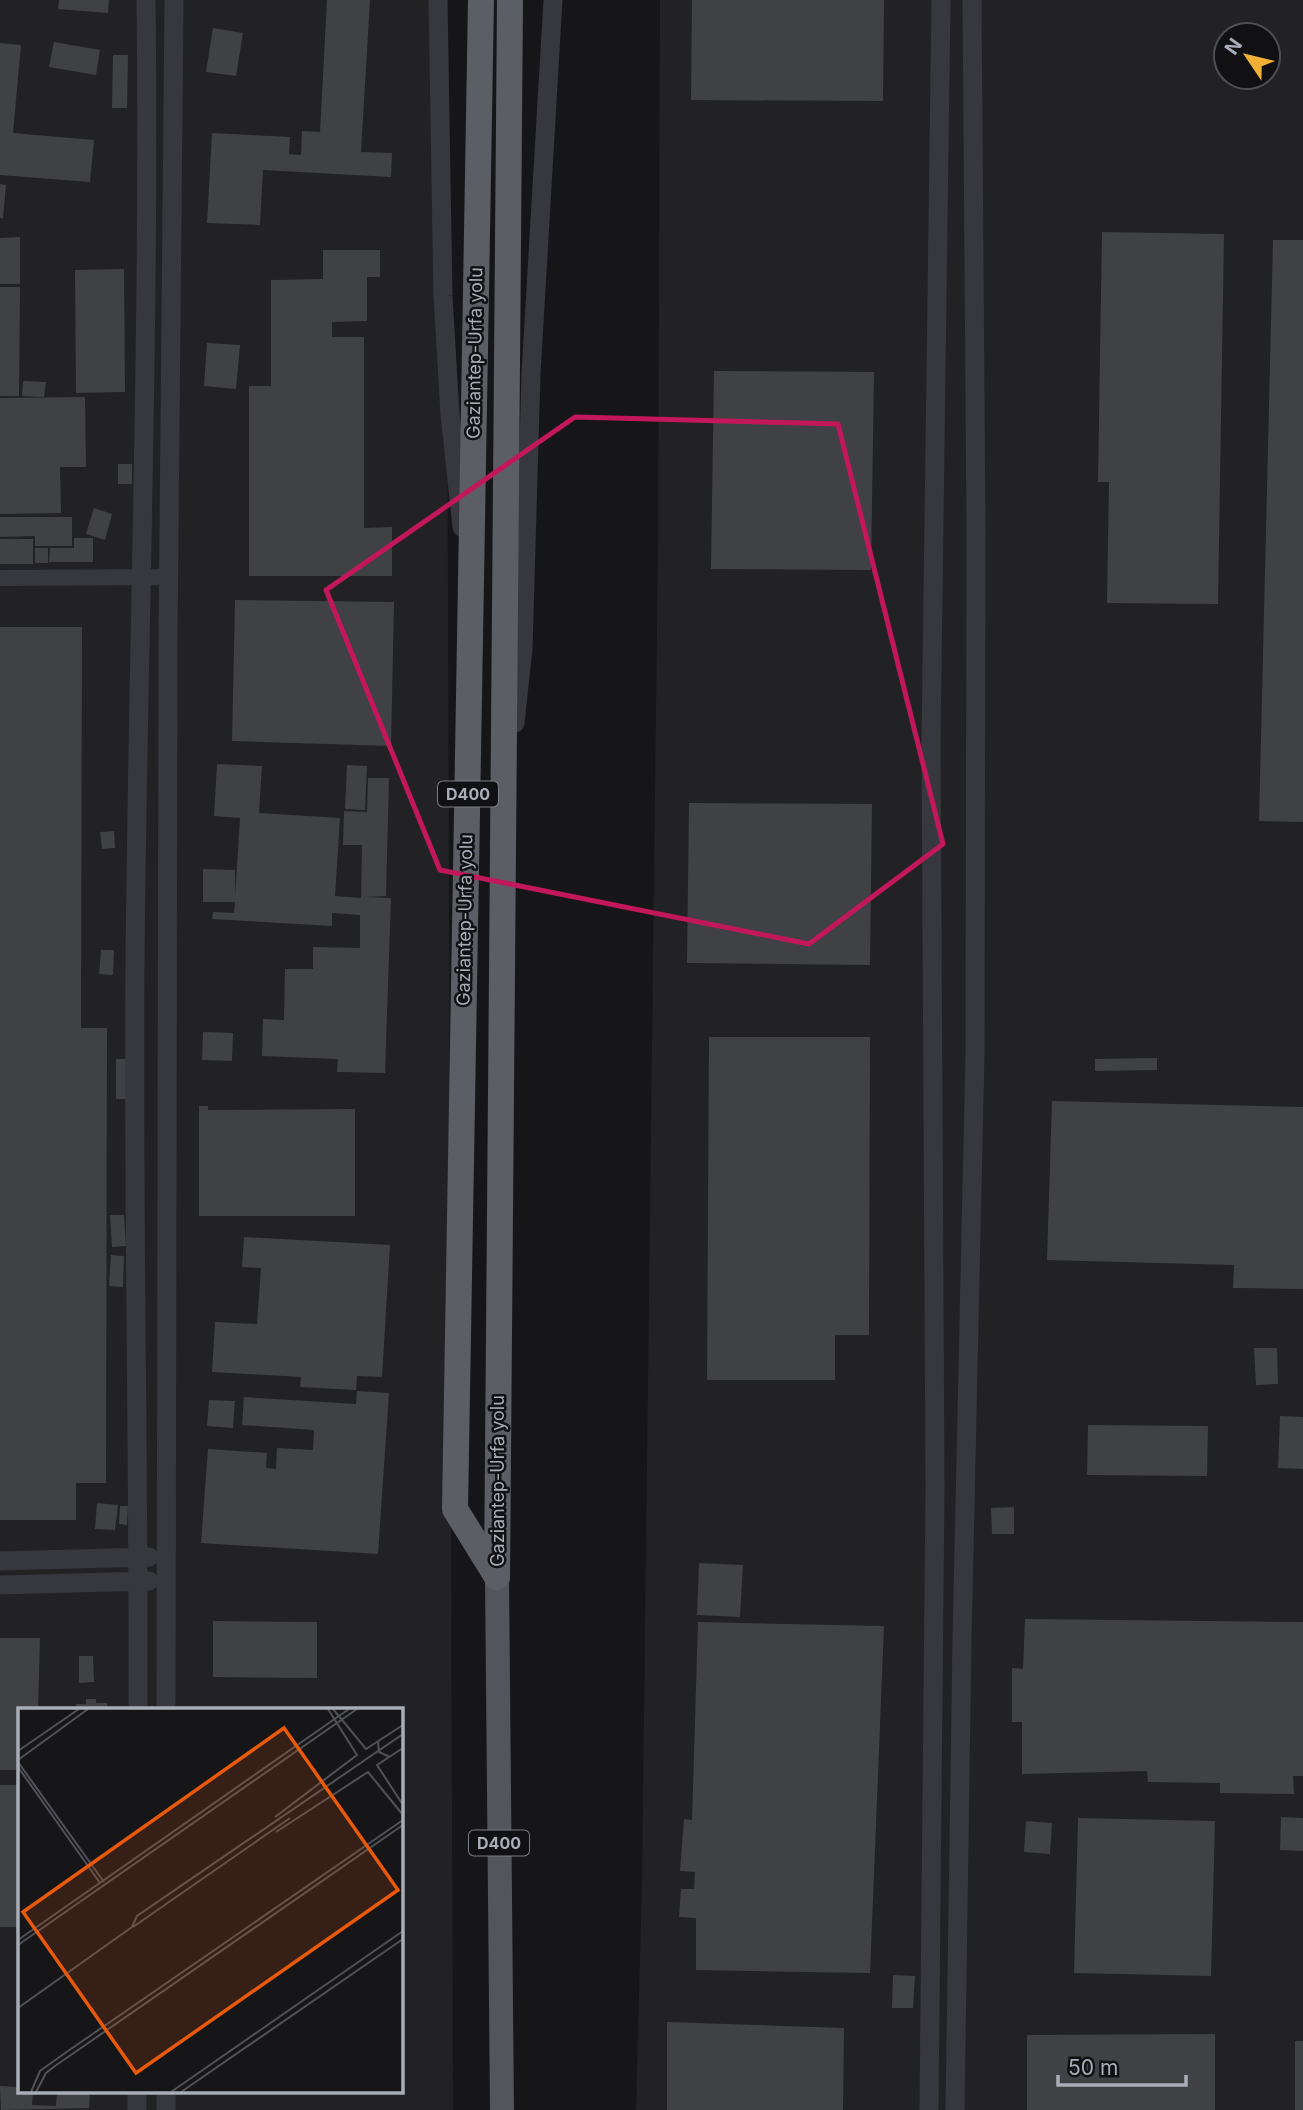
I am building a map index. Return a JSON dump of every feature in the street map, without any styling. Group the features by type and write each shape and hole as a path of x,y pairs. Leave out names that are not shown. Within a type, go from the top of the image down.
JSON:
{"highway":[{"name":"Gaziantep-Urfa yolu","path":"481,0 455,1509 497,1577"},
{"name":"Gaziantep-Urfa yolu","path":"497,1577 510,0"}],"main road":[{"name":"Gaziantep-Urfa yolu","path":"497,1577 502,2110"}],"street":[{"path":"138,1708 135,961 148,143 146,0"},
{"path":"166,1708 164,1556 168,577 174,0"},
{"path":"438,0 443,296 450,414 471,608"},
{"path":"503,825 523,649 531,374 553,0"},
{"path":"929,2110 935,1513 931,742 941,0"},
{"path":"955,2110 975,1038 976,530 972,0"},
{"path":"0,578 168,577"},
{"path":"0,1561 164,1556"},
{"path":"0,1585 165,1580"},
{"path":"137,2092 137,2110"},
{"path":"166,2092 166,2110"}],"highlighted area":[{"path":"575,417 838,424 943,844 809,944 440,870 326,590"}],"shaded area":[{"path":"0,0 446,0 453,2110 0,2110"},
{"path":"660,0 1303,0 1303,2110 636,2110 642,1881 658,543"}],"building":[{"path":"59,0 109,0 108,13 58,9"},
{"path":"327,0 370,0 361,152 392,153 391,177 263,170 260,225 207,223 212,133 290,137 289,154 301,155 302,131 320,132"},
{"path":"692,0 884,0 883,101 691,100"},
{"path":"213,28 243,33 236,76 206,72"},
{"path":"54,42 100,50 96,75 49,67"},
{"path":"0,43 21,45 13,133 94,140 90,182 0,175"},
{"path":"113,55 128,55 127,108 112,108"},
{"path":"0,184 6,185 3,218 0,218"},
{"path":"1102,232 1224,234 1218,604 1107,603 1109,482 1098,482"},
{"path":"20,237 20,284 0,284 0,238"},
{"path":"1273,240 1303,240 1303,822 1259,821"},
{"path":"323,250 380,250 380,277 367,277 367,321 332,322 332,337 364,337 364,528 392,527 392,576 249,576 249,386 271,386 271,280 323,279"},
{"path":"124,269 125,392 76,393 75,270"},
{"path":"0,287 20,287 19,396 0,396"},
{"path":"207,343 240,345 236,389 204,386"},
{"path":"714,371 874,372 871,570 711,569"},
{"path":"23,381 46,382 44,397 22,396"},
{"path":"85,397 86,467 60,467 61,513 0,514 0,398"},
{"path":"118,464 132,464 132,484 118,484"},
{"path":"94,508 112,514 105,540 86,534"},
{"path":"0,517 72,517 72,546 35,546 35,536 0,537"},
{"path":"74,538 93,538 93,562 49,562 50,548 74,548"},
{"path":"0,539 33,539 33,564 0,564"},
{"path":"35,548 48,548 48,563 35,563"},
{"path":"235,600 394,602 391,746 232,741"},
{"path":"0,627 82,627 81,1028 107,1028 106,1483 76,1483 76,1520 0,1520"},
{"path":"217,764 262,766 259,813 340,818 335,896 361,898 362,845 343,845 344,811 367,812 368,778 389,778 386,896 364,897 391,898 385,1073 337,1072 338,1059 262,1056 263,1019 284,1020 285,969 313,969 313,947 360,948 360,915 332,913 332,926 212,919 213,912 234,913 235,902 203,902 203,869 235,870 235,896 240,818 214,816"},
{"path":"347,765 367,766 365,810 345,809"},
{"path":"689,803 872,804 870,965 687,963"},
{"path":"114,831 115,848 102,849 100,832"},
{"path":"101,950 114,950 113,975 99,974"},
{"path":"203,1032 233,1033 232,1061 202,1060"},
{"path":"709,1037 870,1037 869,1335 835,1335 835,1380 707,1380"},
{"path":"1157,1058 1157,1070 1095,1071 1095,1059"},
{"path":"116,1059 131,1059 130,1099 116,1099"},
{"path":"1052,1101 1303,1107 1303,1289 1233,1288 1234,1265 1047,1260"},
{"path":"199,1106 208,1106 208,1110 355,1109 355,1216 199,1216"},
{"path":"110,1215 124,1215 126,1246 112,1247"},
{"path":"244,1237 390,1245 382,1377 357,1376 356,1390 300,1387 301,1377 212,1372 215,1322 257,1324 261,1268 242,1267"},
{"path":"111,1255 124,1256 123,1287 109,1286"},
{"path":"1254,1348 1277,1348 1278,1384 1256,1385"},
{"path":"357,1391 389,1393 378,1554 201,1543 208,1449 267,1453 266,1468 276,1469 277,1448 313,1450 314,1430 242,1425 244,1397 356,1404"},
{"path":"209,1400 235,1401 233,1428 207,1426"},
{"path":"1280,1416 1303,1417 1303,1469 1278,1468"},
{"path":"1088,1425 1208,1426 1207,1476 1087,1475"},
{"path":"97,1503 118,1505 115,1530 95,1529"},
{"path":"120,1506 128,1506 127,1525 119,1524"},
{"path":"1014,1507 1014,1534 992,1534 991,1508"},
{"path":"699,1563 743,1565 740,1617 697,1615"},
{"path":"1025,1619 1303,1622 1303,1776 1293,1776 1294,1794 1220,1793 1220,1783 1148,1782 1147,1771 1022,1774 1022,1722 1012,1722 1012,1668 1023,1669"},
{"path":"213,1621 317,1622 317,1678 213,1677"},
{"path":"698,1622 884,1626 870,1973 696,1970 696,1918 679,1917 681,1889 694,1889 695,1872 680,1871 684,1819 692,1820"},
{"path":"0,1638 40,1638 38,1708 18,1708 18,1770 0,1770"},
{"path":"79,1656 93,1656 94,1682 79,1683"},
{"path":"86,1699 96,1699 96,1703 107,1703 107,1708 76,1708 76,1704 86,1704"},
{"path":"0,1785 18,1785 18,1927 0,1927"},
{"path":"1281,1817 1303,1818 1303,1851 1280,1850"},
{"path":"1078,1818 1215,1821 1211,1976 1074,1973"},
{"path":"1026,1821 1052,1823 1050,1854 1024,1852"},
{"path":"893,1975 915,1976 913,2008 892,2008"},
{"path":"667,2022 844,2028 843,2110 667,2110"},
{"path":"1215,2034 1215,2110 1027,2110 1027,2035"},
{"path":"1295,2041 1303,2041 1303,2110 1295,2110"},
{"path":"0,2086 18,2087 18,2092 33,2092 32,2105 56,2106 57,2092 90,2092 89,2108 1,2110"}]}
